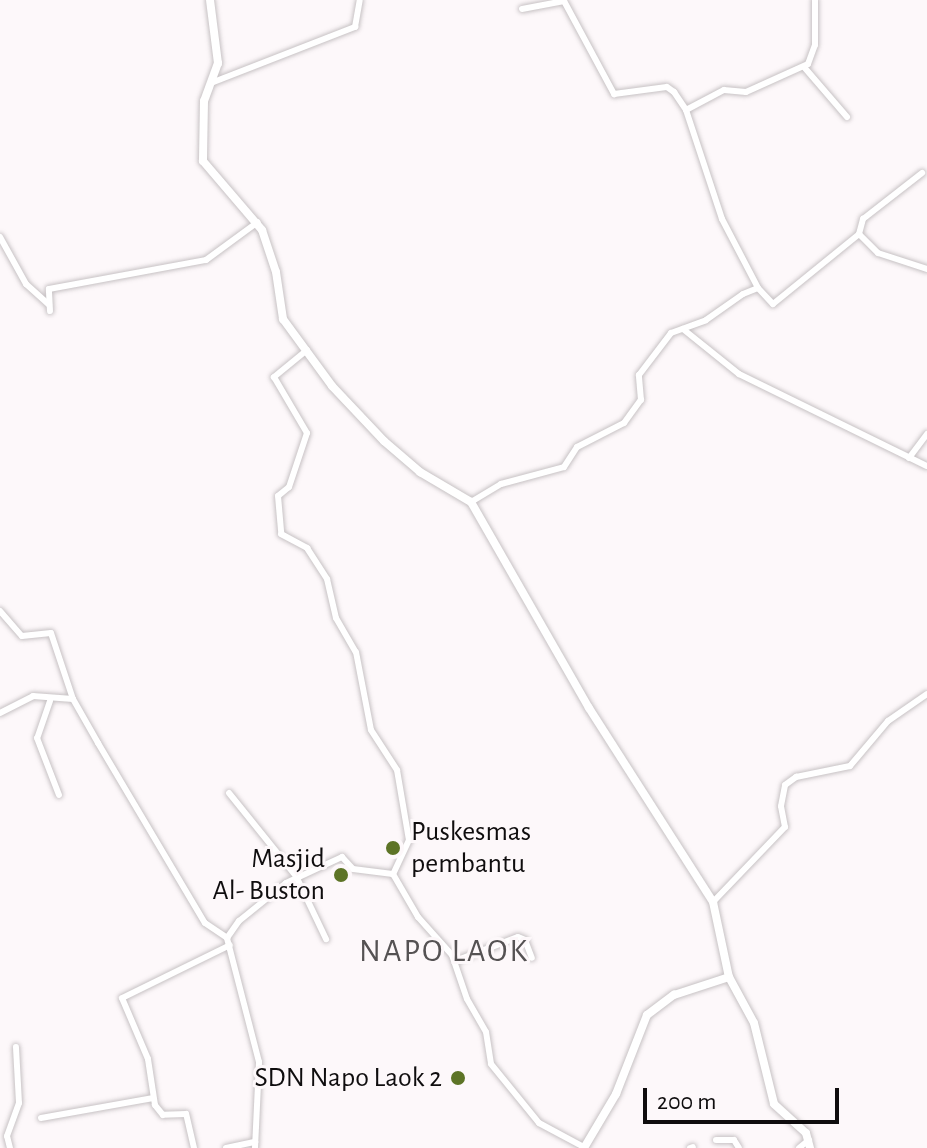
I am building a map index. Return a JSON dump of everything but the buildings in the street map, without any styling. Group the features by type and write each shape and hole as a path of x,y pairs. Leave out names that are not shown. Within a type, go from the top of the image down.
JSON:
{"street":[{"path":"210,0 218,63 203,110 203,161 258,222 276,272 280,312 332,386 404,460 471,502 589,708 713,902 729,977 754,1023 774,1104 809,1144 799,1148"},
{"path":"211,83 355,27 360,0"},
{"path":"686,110 724,90 746,92 804,67 815,45 815,0"},
{"path":"522,9 564,1 614,94 671,88 686,110 722,219 758,288 773,304 859,234 863,219 922,173"},
{"path":"804,67 847,117"},
{"path":"0,237 26,284 49,308 49,289 206,260 258,222"},
{"path":"859,234 878,253 927,269"},
{"path":"471,502 501,484 564,467 577,447 624,423 641,400 639,375 671,333 758,288"},
{"path":"683,329 739,374 927,466"},
{"path":"307,350 274,377 307,433 289,487 278,496 281,534 307,548 327,579 336,618 356,652 371,730 397,770 409,840 393,874"},
{"path":"909,458 927,434"},
{"path":"0,611 22,636 51,633 73,699 205,923 229,942 248,1004 261,1072 255,1145 226,1148"},
{"path":"713,902 785,827 781,806 785,785 796,777 850,766 888,721 927,694"},
{"path":"0,713 33,696 50,701 73,699"},
{"path":"50,701 37,738 59,795"},
{"path":"229,793 296,876 326,939"},
{"path":"194,1148 186,1114 163,1115 153,1098 148,1059 123,996 229,942 239,921 296,876 342,857 353,869 393,874"},
{"path":"393,874 418,917 455,961 467,999 486,1032 491,1064 539,1123 584,1147 616,1094 647,1015 674,995 729,977"},
{"path":"455,961 518,937 525,940 532,958"},
{"path":"10,1148 7,1136 19,1103 16,1047"},
{"path":"41,1118 153,1098"},
{"path":"716,1140 734,1140 739,1148"}],"place":[{"name":"Puskesmas pembantu","path":"393,848"},
{"name":"Masjid Al- Buston","path":"341,875"},
{"name":"SDN Napo Laok 2","path":"458,1078"}],"district":[{"name":"NAPO LAOK","path":"444,951"}]}
